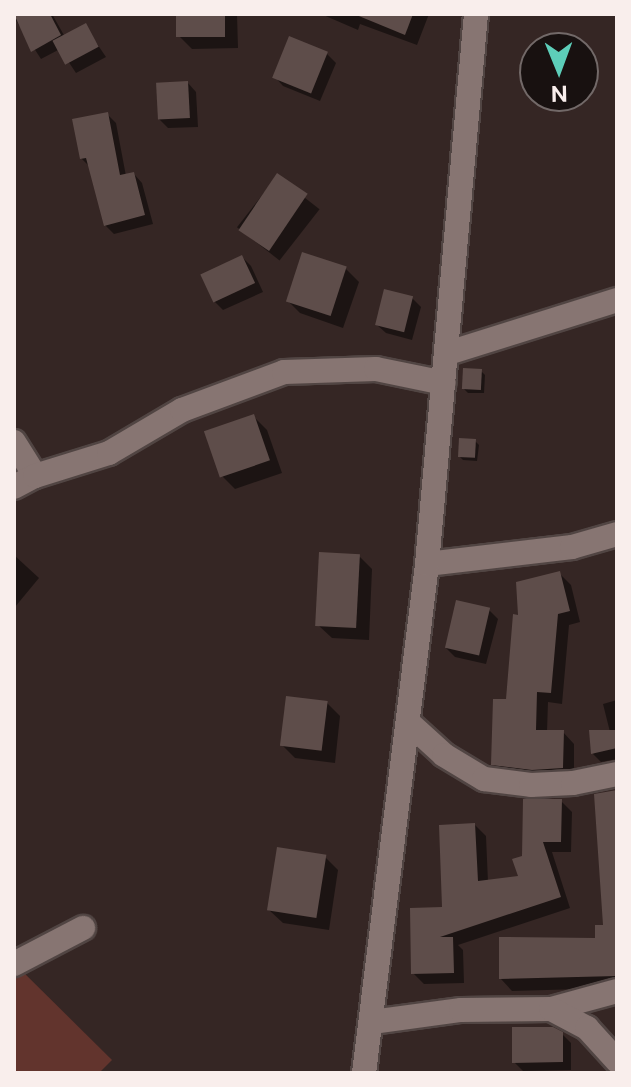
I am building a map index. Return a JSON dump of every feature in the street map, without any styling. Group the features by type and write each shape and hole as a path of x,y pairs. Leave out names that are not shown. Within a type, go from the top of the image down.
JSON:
{"street":[{"path":"364,1073 427,564 476,14"},
{"path":"448,353 617,300"},
{"path":"14,442 25,481 109,453 182,410 284,372 376,369 444,383"},
{"path":"427,564 572,547 617,534"},
{"path":"409,723 444,755 484,779 531,785 573,783 617,774"},
{"path":"14,964 83,928"},
{"path":"372,1022 461,1010 551,1009 617,991"},
{"path":"551,1009 587,1028 617,1061"}],"shaded area":[{"path":"14,963 112,1060 99,1073 14,1073"}],"building":[{"path":"14,14 50,14 61,35 31,52"},
{"path":"176,14 225,14 225,37 176,37"},
{"path":"354,14 413,14 405,35"},
{"path":"86,23 99,47 65,65 52,41"},
{"path":"289,36 328,52 311,93 272,78"},
{"path":"188,81 190,118 158,120 156,83"},
{"path":"108,112 120,175 134,172 145,215 104,226 86,158 80,159 72,119"},
{"path":"277,173 308,194 269,251 238,230"},
{"path":"302,252 347,267 331,316 286,301"},
{"path":"242,255 255,283 213,303 200,274"},
{"path":"384,289 413,296 404,332 375,325"},
{"path":"463,368 482,369 481,390 462,389"},
{"path":"254,414 270,460 220,478 204,431"},
{"path":"459,438 476,439 475,458 458,457"},
{"path":"319,552 360,554 356,628 315,626"},
{"path":"560,571 570,611 558,614 551,693 537,692 536,730 564,730 563,768 532,770 491,765 493,699 506,699 513,614 518,615 516,582"},
{"path":"456,600 490,608 479,656 445,648"},
{"path":"286,696 328,701 322,751 280,746"},
{"path":"589,730 617,730 617,748 591,754"},
{"path":"617,790 617,976 499,979 499,937 595,938 595,925 603,925 594,794"},
{"path":"523,799 562,799 561,842 543,842 561,897 440,937 453,937 454,973 411,974 410,908 442,907 439,825 475,823 478,881 518,876 512,859 522,856"},
{"path":"277,847 326,855 316,918 267,910"},
{"path":"512,1027 553,1027 563,1032 563,1062 512,1063"}]}
